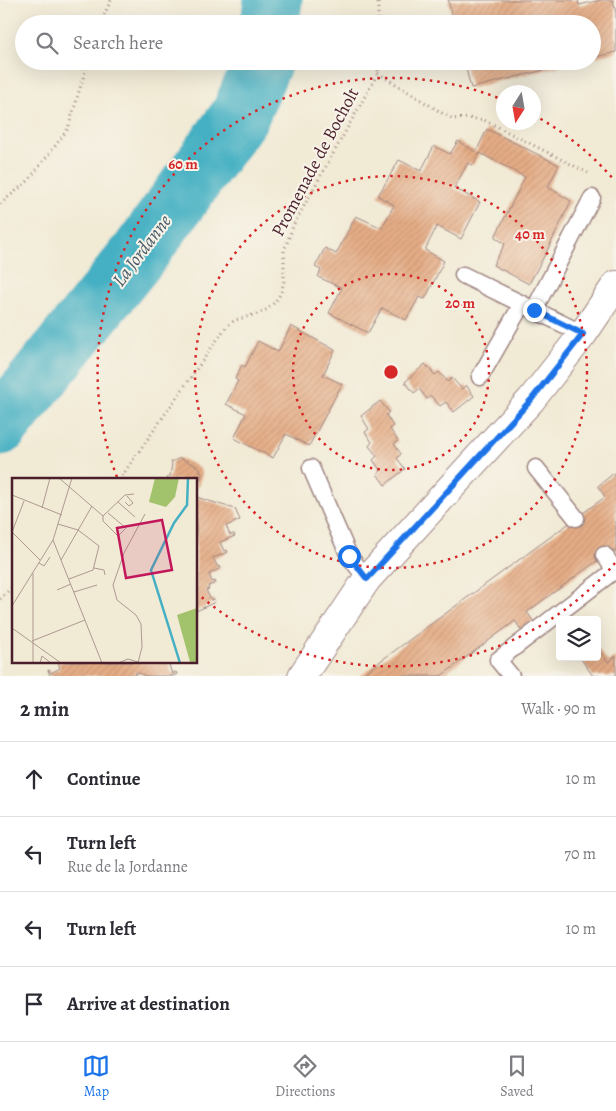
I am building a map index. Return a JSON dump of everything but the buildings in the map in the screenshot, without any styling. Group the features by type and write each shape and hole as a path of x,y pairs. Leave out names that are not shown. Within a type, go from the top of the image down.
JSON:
{"street":[{"path":"302,676 367,579 531,400 583,334 616,285"}],"lane":[{"path":"480,377 528,307 592,198"},
{"path":"463,275 583,334"},
{"path":"311,468 349,556 367,579"},
{"path":"536,468 576,518"},
{"path":"511,676 498,660 616,571 604,555"}],"path":[{"path":"104,15 111,0"},
{"path":"378,0 378,15"},
{"path":"0,204 28,181 68,130 85,70"},
{"path":"378,73 453,119 484,120 590,174"},
{"name":"Promenade de Bocholt","path":"119,478 226,327 234,320 268,309 275,302 284,282 284,252 294,224 378,73"},
{"path":"0,599 12,587"}],"waterway":[{"name":"La Jordanne","path":"271,15 273,0"},
{"name":"La Jordanne","path":"0,426 140,253 240,115 259,70"}],"route":[{"path":"349,556 367,579 531,400 583,334 534,310"}]}
